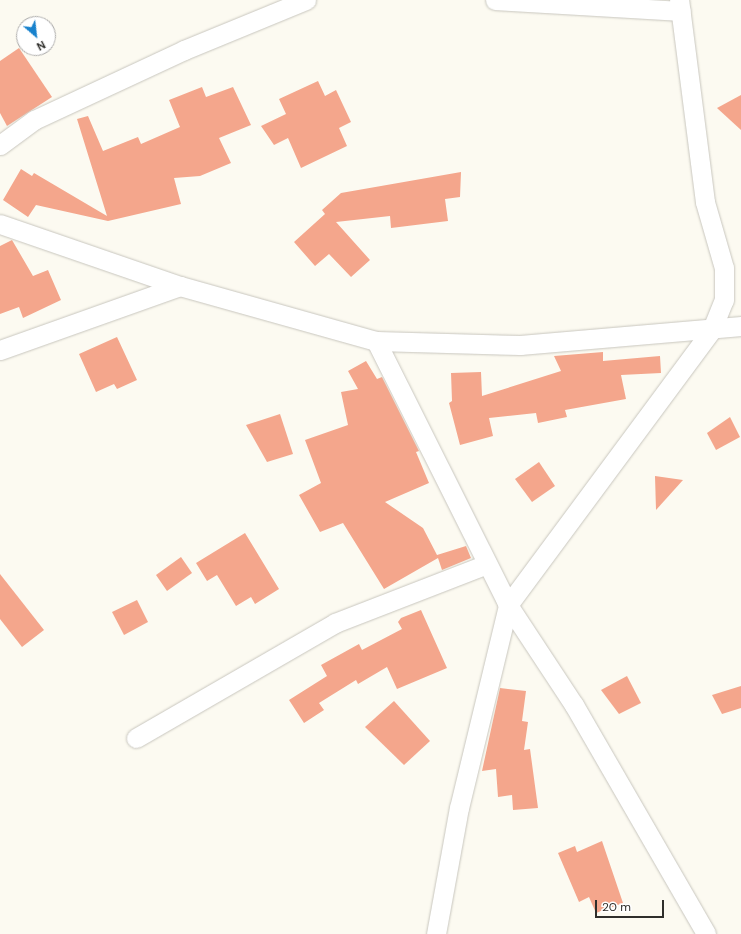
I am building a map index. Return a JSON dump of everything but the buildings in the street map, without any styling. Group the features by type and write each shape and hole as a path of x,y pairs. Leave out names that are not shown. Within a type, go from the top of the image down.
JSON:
{"street":[{"path":"0,145 34,120 184,50 306,0"},
{"path":"436,934 459,808 508,605 712,329 724,300 724,268 705,202 680,6 495,0"},
{"path":"0,224 180,286 374,340 520,345 741,326"},
{"path":"0,350 180,286"},
{"path":"374,340 508,605 574,705 706,934"},
{"path":"374,340 508,605"},
{"path":"136,738 335,623 487,564"}]}
